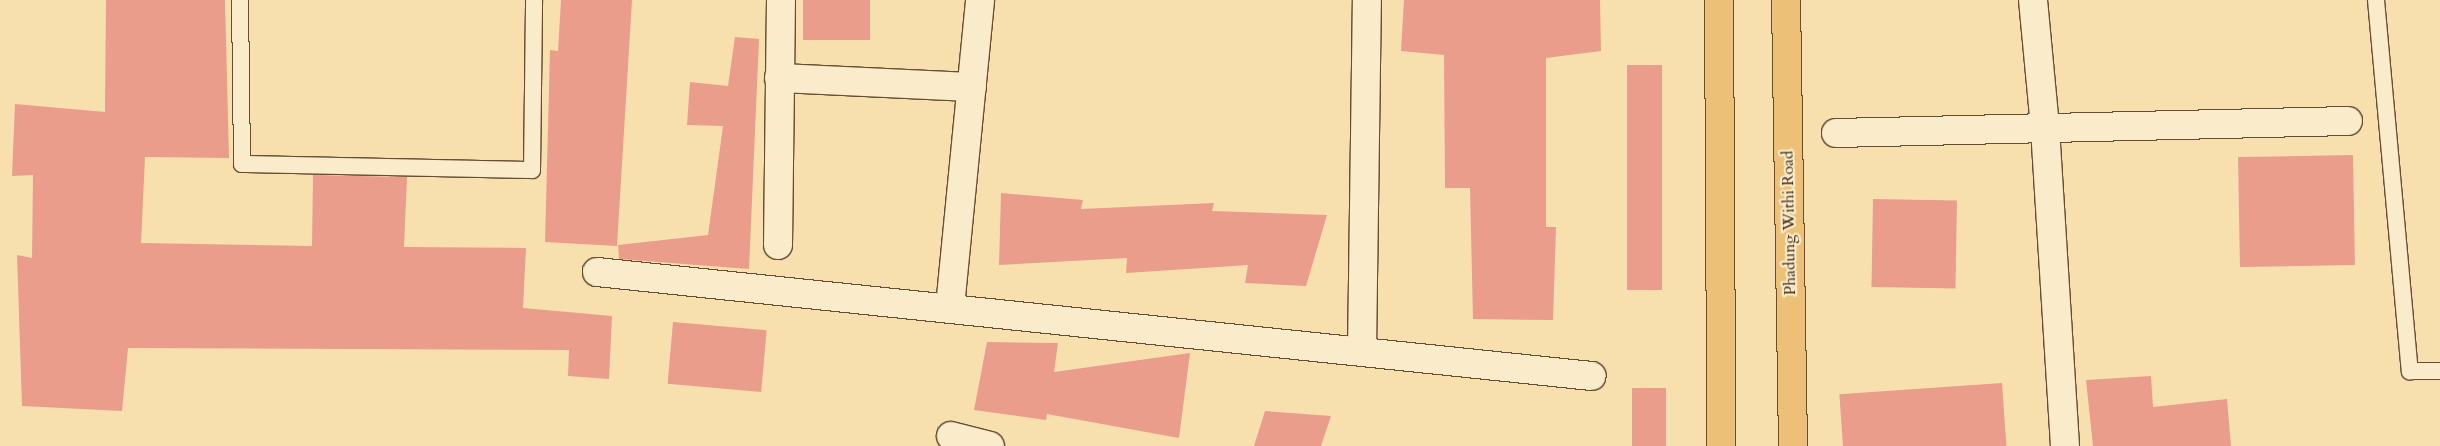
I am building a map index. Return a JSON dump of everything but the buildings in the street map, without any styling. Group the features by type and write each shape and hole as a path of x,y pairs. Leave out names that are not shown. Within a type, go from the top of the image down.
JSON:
{"main road":[{"path":"1718,0 1721,446"},
{"name":"Phadung Withi Road","path":"1786,0 1793,446"}],"street":[{"path":"778,244 781,0"},
{"path":"950,308 980,0"},
{"path":"1362,351 1367,0"},
{"path":"2033,0 2045,128 2065,446"},
{"path":"779,78 972,88"},
{"path":"1836,133 2348,121"},
{"path":"597,272 1592,376"},
{"path":"951,436 990,446"}],"lane":[{"path":"240,0 242,164 532,170 534,0"},
{"path":"2376,0 2410,371 2440,371"}]}
